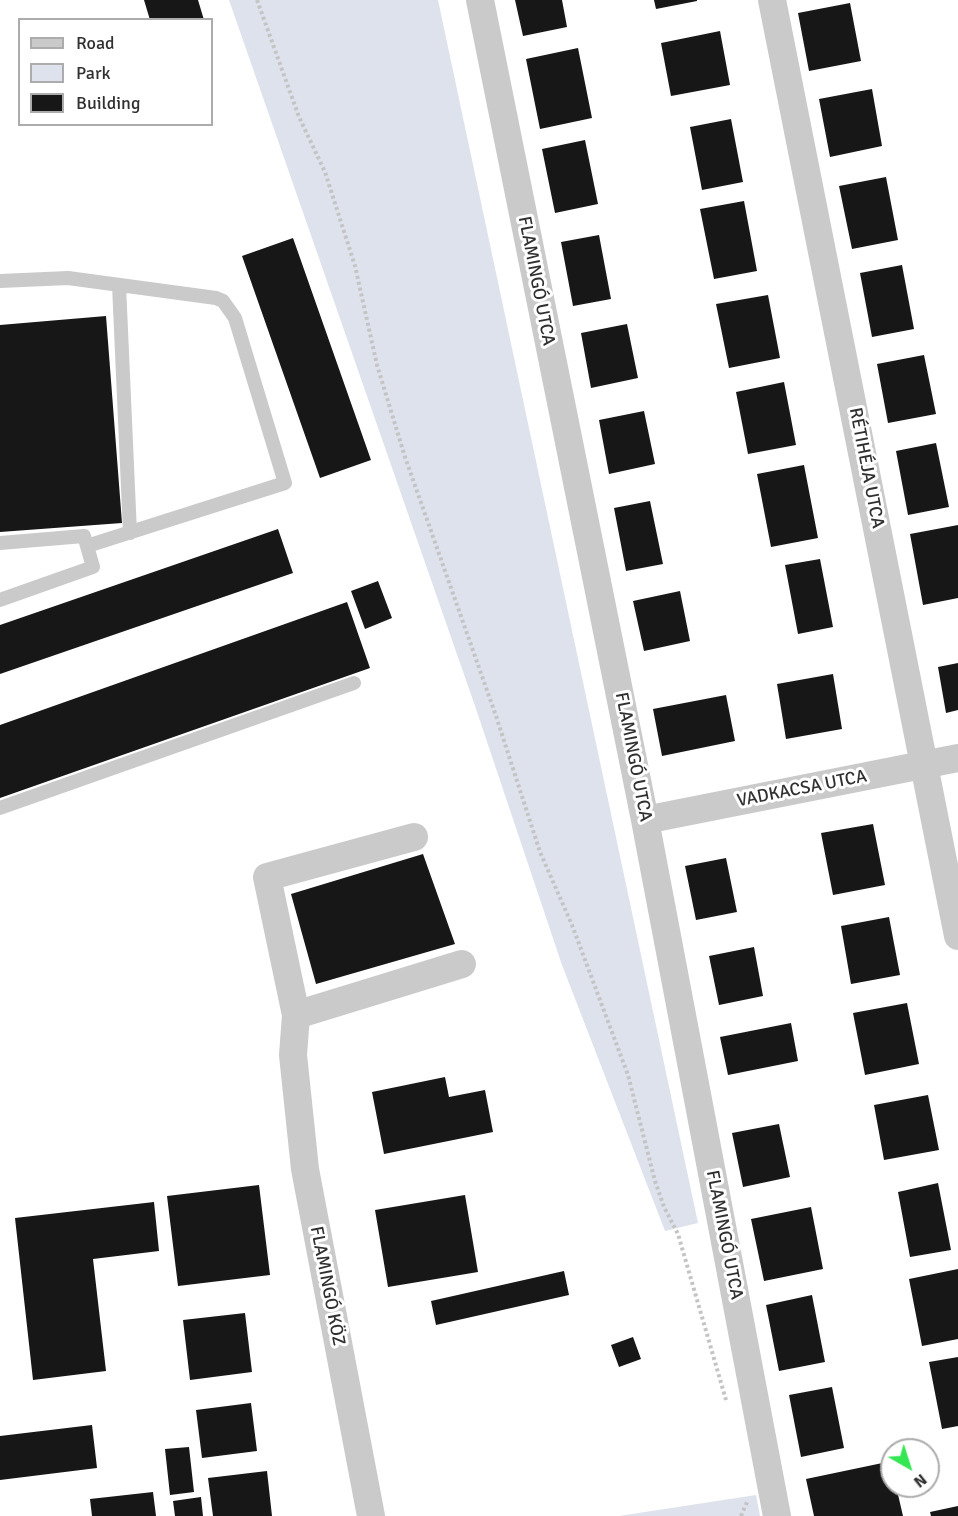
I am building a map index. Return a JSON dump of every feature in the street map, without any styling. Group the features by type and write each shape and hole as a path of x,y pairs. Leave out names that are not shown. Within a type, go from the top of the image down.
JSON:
{"street":[{"name":"FLAMINGÓ UTCA","path":"480,0 645,819 777,1516"},
{"name":"RÉTIHÉJA UTCA","path":"772,0 958,936"},
{"name":"VADKACSA UTCA","path":"645,819 958,758"},
{"name":"FLAMINGÓ KÖZ","path":"371,1516 304,1169 293,1054 296,1015 267,877 414,837"},
{"path":"296,1015 462,964"}],"lane":[{"path":"0,281 68,278 216,298 224,301 231,310 285,483 87,546"},
{"path":"119,285 130,533"},
{"path":"0,543 84,536 93,567 0,600"},
{"path":"0,808 354,683"}],"path":[{"path":"257,0 298,117 325,172 355,266 377,365 405,457 496,716 540,852 572,925 628,1076 655,1182 664,1207 678,1234 728,1405"},
{"path":"741,1516 747,1500"}],"green space":[{"path":"229,0 438,0 698,1223 665,1231 562,965 475,706"},
{"path":"756,1495 760,1516 619,1516"}],"building":[{"path":"144,0 198,0 203,18 149,18"},
{"path":"515,0 562,0 567,27 523,36"},
{"path":"654,0 697,0 697,1 656,9"},
{"path":"850,3 861,61 809,71 798,13"},
{"path":"720,31 730,85 671,96 661,43"},
{"path":"578,48 592,118 540,129 526,59"},
{"path":"872,89 882,146 830,157 819,99"},
{"path":"731,119 743,182 702,190 690,127"},
{"path":"585,140 598,204 555,213 542,149"},
{"path":"886,177 898,240 852,249 839,186"},
{"path":"744,201 757,271 714,279 700,209"},
{"path":"599,235 611,299 573,306 561,242"},
{"path":"293,238 371,460 320,478 242,256"},
{"path":"902,265 914,329 872,337 860,273"},
{"path":"768,295 780,358 729,368 716,304"},
{"path":"106,316 122,523 0,532 0,325"},
{"path":"627,324 638,378 591,388 581,333"},
{"path":"924,355 936,414 888,423 877,364"},
{"path":"784,382 796,445 748,454 736,392"},
{"path":"644,411 655,464 609,474 599,420"},
{"path":"936,443 949,507 908,515 896,451"},
{"path":"804,465 818,538 771,547 757,474"},
{"path":"650,501 663,564 626,571 614,508"},
{"path":"958,525 958,598 923,605 910,534"},
{"path":"278,529 293,573 0,674 0,625"},
{"path":"820,559 833,627 798,634 785,565"},
{"path":"378,581 392,618 365,629 351,591"},
{"path":"680,591 690,641 644,651 633,601"},
{"path":"347,602 370,668 0,798 0,725"},
{"path":"958,663 958,710 946,713 938,667"},
{"path":"833,674 842,729 786,739 777,684"},
{"path":"726,695 735,741 662,756 653,709"},
{"path":"873,824 885,885 833,895 821,833"},
{"path":"423,854 455,944 316,984 291,894"},
{"path":"726,858 737,912 696,920 685,866"},
{"path":"889,917 900,975 851,984 841,926"},
{"path":"754,947 763,996 719,1005 709,956"},
{"path":"907,1003 919,1064 865,1075 853,1013"},
{"path":"791,1023 798,1061 728,1075 720,1037"},
{"path":"445,1077 449,1097 485,1090 493,1132 384,1154 372,1092"},
{"path":"928,1095 939,1150 884,1160 874,1105"},
{"path":"779,1124 790,1177 743,1187 732,1133"},
{"path":"938,1183 951,1250 910,1257 898,1192"},
{"path":"259,1185 270,1275 178,1286 167,1196"},
{"path":"465,1195 478,1272 388,1287 375,1210"},
{"path":"154,1202 159,1251 93,1259 106,1371 33,1380 15,1218"},
{"path":"811,1207 823,1269 764,1281 751,1219"},
{"path":"958,1269 958,1339 922,1346 909,1279"},
{"path":"564,1271 569,1295 436,1325 431,1301"},
{"path":"812,1295 825,1362 779,1371 766,1305"},
{"path":"245,1313 252,1372 190,1380 183,1320"},
{"path":"633,1337 641,1359 619,1367 611,1345"},
{"path":"958,1357 958,1426 942,1429 929,1362"},
{"path":"832,1387 844,1448 801,1457 789,1395"},
{"path":"251,1403 257,1451 202,1458 196,1410"},
{"path":"92,1425 97,1468 0,1480 0,1436"},
{"path":"189,1447 194,1492 170,1495 165,1449"},
{"path":"880,1464 880,1498 899,1498 903,1516 814,1516 806,1479"},
{"path":"267,1471 272,1516 213,1516 208,1478"},
{"path":"153,1492 156,1516 92,1516 90,1499"},
{"path":"201,1497 203,1516 175,1516 173,1501"},
{"path":"958,1506 958,1516 931,1516 930,1512"}]}
